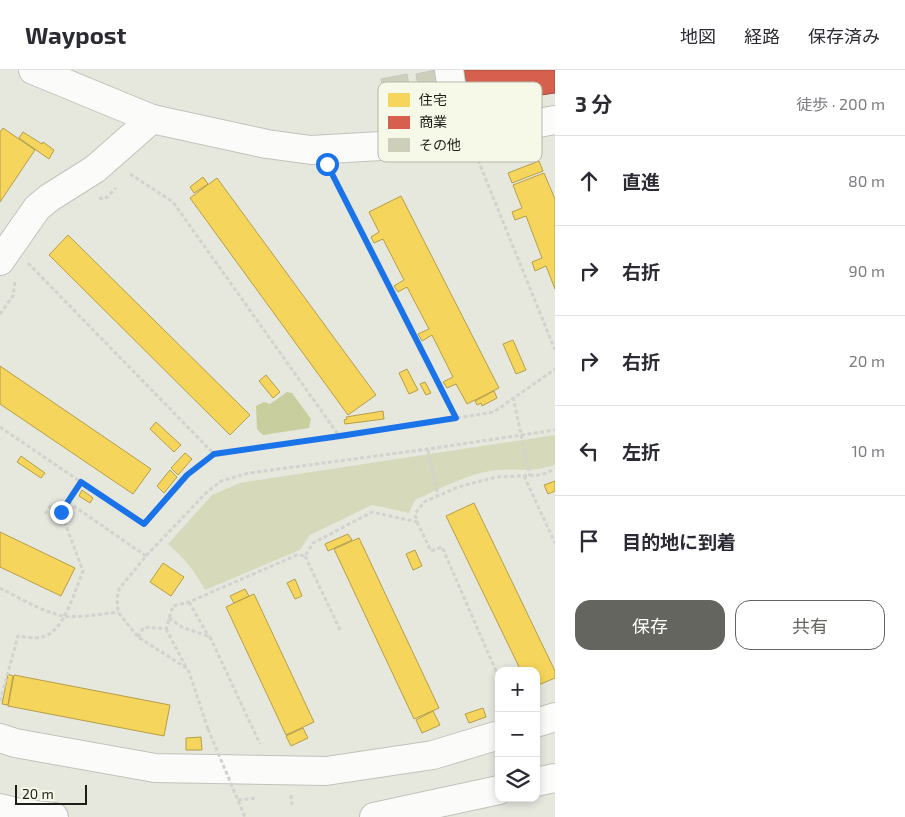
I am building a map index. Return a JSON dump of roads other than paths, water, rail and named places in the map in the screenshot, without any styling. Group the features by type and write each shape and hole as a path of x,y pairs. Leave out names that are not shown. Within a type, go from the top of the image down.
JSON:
{"street":[{"path":"32,70 152,119 267,144 311,150 378,146"},
{"path":"13,267 37,208 49,198 95,169 152,119"},
{"path":"542,124 555,120"},
{"path":"540,722 555,717"},
{"path":"0,738 15,743 155,768 326,771 434,755 495,736"},
{"path":"540,781 555,778"},
{"path":"374,817 495,791"},
{"path":"16,813 54,817"}]}
